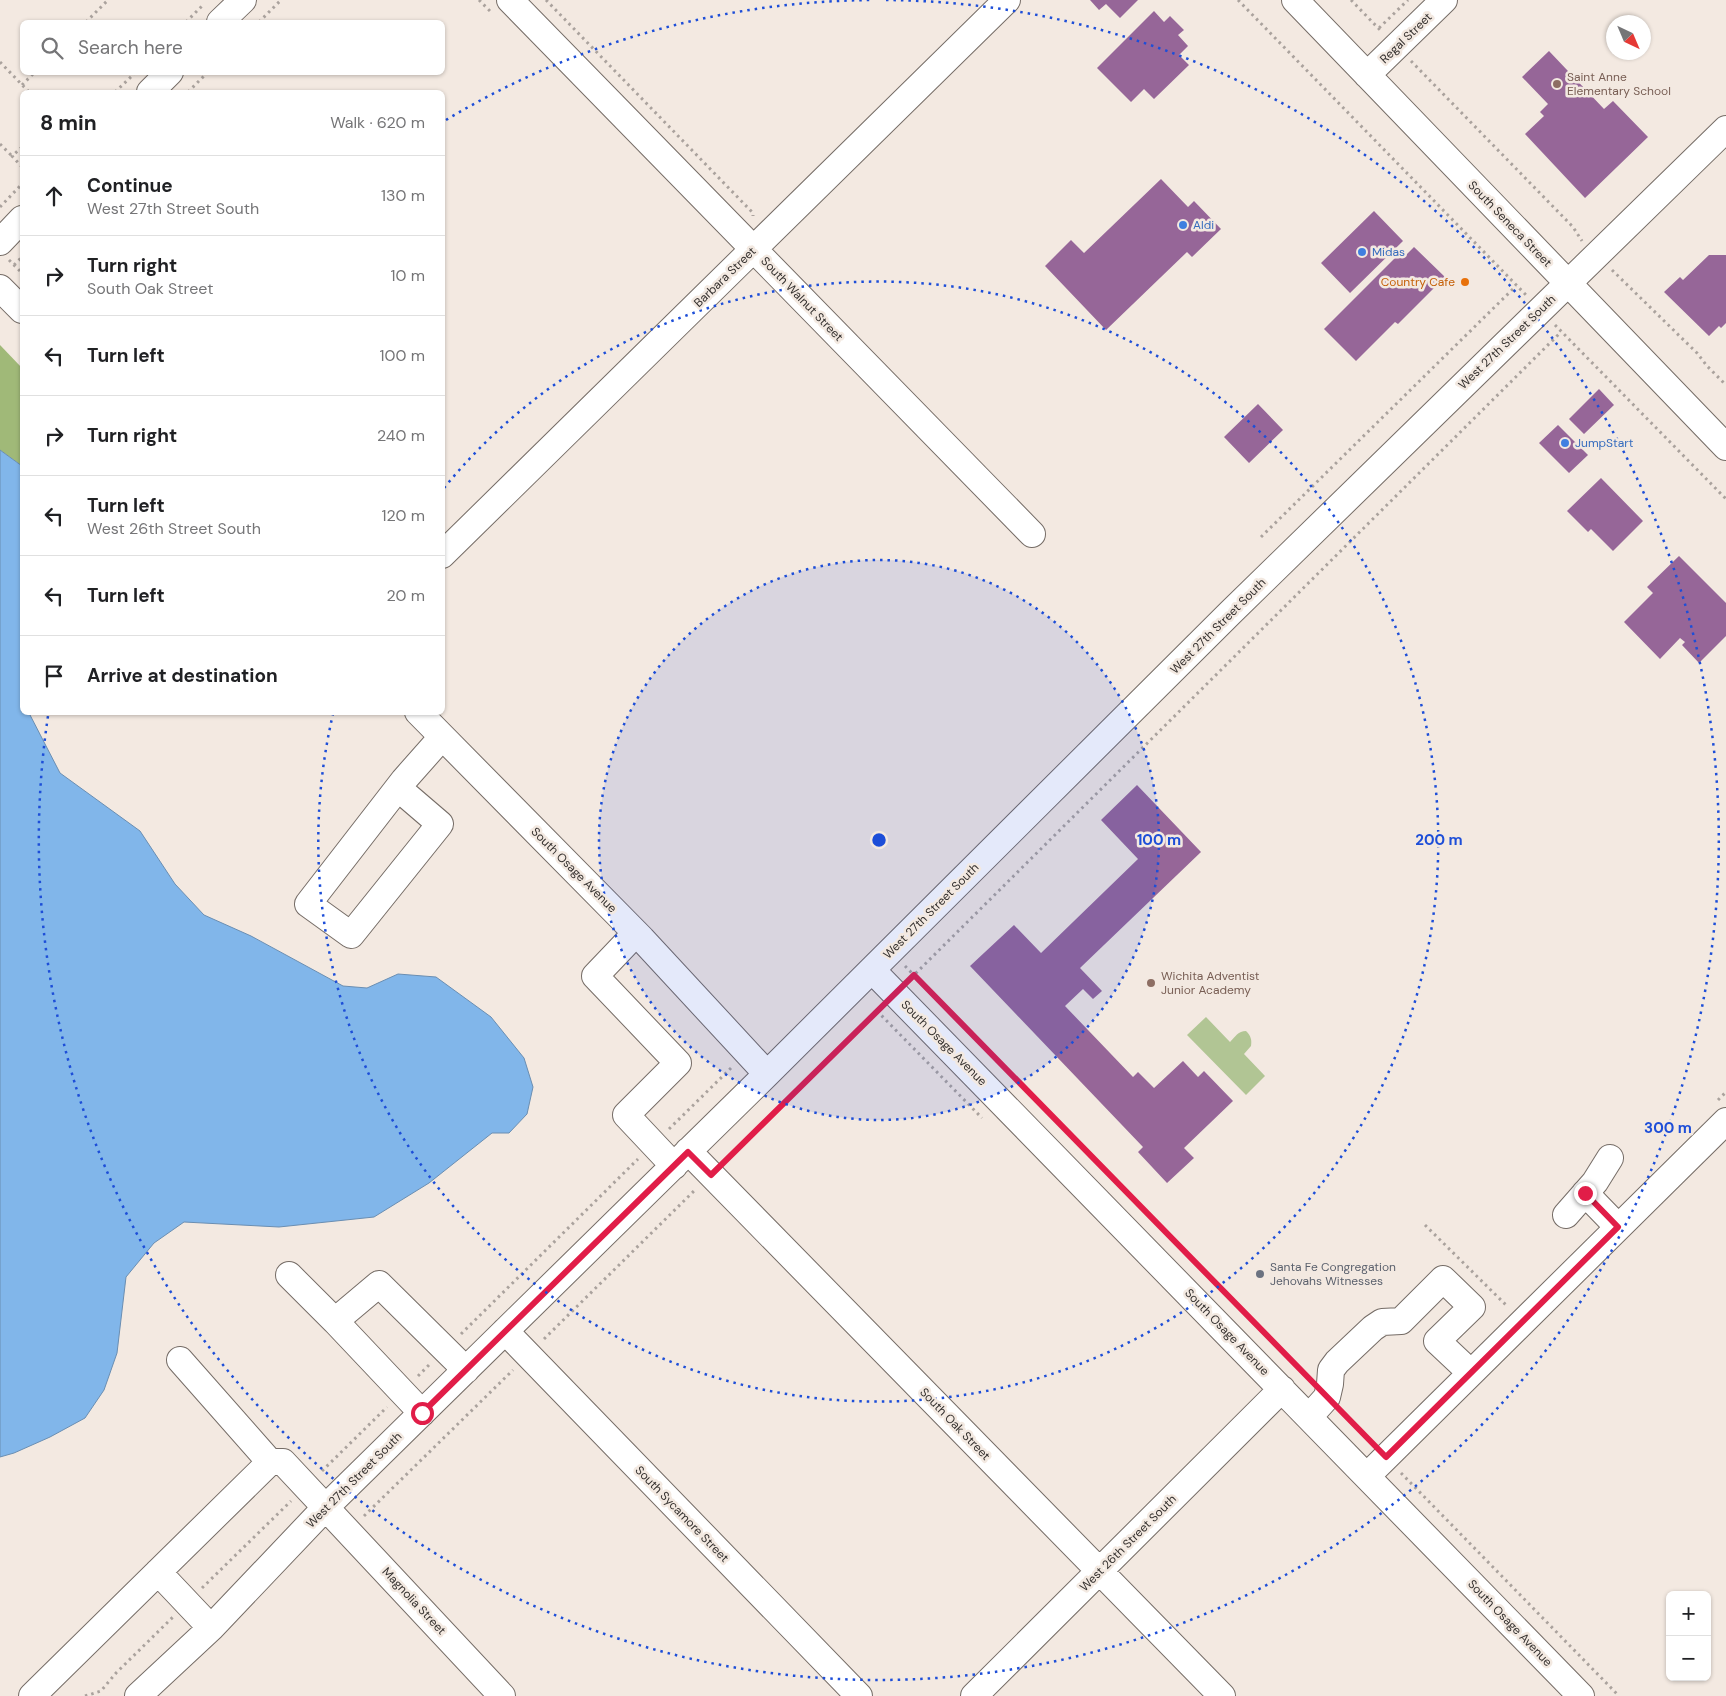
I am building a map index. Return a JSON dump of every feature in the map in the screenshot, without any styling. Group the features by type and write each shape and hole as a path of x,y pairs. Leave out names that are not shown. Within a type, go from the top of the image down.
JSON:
{"street":[{"path":"222,20 243,0"},
{"name":"South Walnut Street","path":"510,0 1032,534"},
{"name":"Barbara Street","path":"445,552 1007,0"},
{"name":"South Seneca Street","path":"1294,0 1726,447"},
{"name":"Regal Street","path":"1367,75 1388,37 1444,0"},
{"path":"152,90 167,75"},
{"name":"West 27th Street South","path":"138,1696 211,1628 326,1507 767,1074 1230,613 1726,129"},
{"path":"0,242 20,221"},
{"path":"0,288 20,308"},
{"name":"South Osage Avenue","path":"421,715 636,933 767,1074"},
{"path":"398,788 440,824 351,935 308,904 398,788 442,737"},
{"name":"South Oak Street","path":"636,933 595,976 678,1063 626,1115 653,1144 711,1175 1222,1696"},
{"name":"South Osage Avenue","path":"872,970 1581,1696"},
{"path":"1367,1476 1726,1121"},
{"path":"1566,1215 1595,1182 1610,1158"},
{"path":"1585,1193 1618,1227"},
{"path":"289,1275 422,1413"},
{"path":"1309,1417 1327,1397 1331,1370 1348,1350 1382,1322 1401,1320 1442,1279 1472,1307 1429,1348 1401,1320"},
{"path":"335,1321 380,1284 466,1370"},
{"name":"South Sycamore Street","path":"505,1331 859,1696"},
{"path":"1437,1341 1471,1373"},
{"path":"32,1696 270,1462 180,1360"},
{"name":"West 26th Street South","path":"974,1696 1282,1389"},
{"name":"Magnolia Street","path":"270,1462 283,1462 502,1696"},
{"path":"158,1572 211,1628"}],"path":[{"path":"88,20 108,0"},
{"path":"188,20 208,0"},
{"path":"260,20 281,0"},
{"path":"1238,0 1726,499"},
{"path":"1351,0 1573,226 1581,240 1697,353 1726,385"},
{"path":"1388,37 1408,0"},
{"path":"0,62 28,90"},
{"path":"22,85 31,75"},
{"path":"117,90 132,75"},
{"path":"190,90 205,75"},
{"path":"0,144 20,165"},
{"path":"12,156 20,149"},
{"path":"0,207 20,186"},
{"path":"14,266 20,259"},
{"path":"1261,537 1516,286"},
{"path":"362,1517 896,993 1561,332"},
{"path":"905,966 1619,1696"},
{"path":"85,1696 100,1691 116,1673 747,1052"}],"green space":[{"path":"0,345 20,366 20,465 0,450"},
{"path":"1206,1017 1230,1042 1237,1034 1243,1031 1246,1031 1250,1036 1251,1046 1244,1054 1265,1076 1246,1095 1187,1035"}],"water":[{"path":"0,450 20,465 20,715 30,715 60,773 140,831 175,884 204,915 251,936 343,986 367,988 398,974 436,977 491,1017 524,1058 533,1087 527,1114 509,1133 492,1133 429,1183 374,1217 279,1227 184,1222 154,1243 126,1277 117,1353 104,1390 85,1418 50,1437 0,1457"}],"building":[{"path":"1090,0 1138,0 1120,18 1106,4 1099,10"},
{"path":"1154,11 1164,22 1170,16 1184,30 1178,35 1188,46 1179,55 1189,65 1154,99 1144,89 1131,102 1097,68"},
{"path":"1549,51 1604,109 1613,101 1648,137 1585,198 1525,134 1544,116 1540,112 1548,104 1522,77"},
{"path":"1161,179 1188,207 1194,201 1221,229 1192,257 1187,252 1106,330 1045,266 1071,240 1084,253"},
{"name":"Midas","path":"1374,211 1403,241 1350,293 1321,263"},
{"path":"1414,247 1445,277 1398,324 1395,322 1356,361 1324,329 1399,254 1403,258"},
{"path":"1709,255 1726,255 1726,323 1721,328 1719,326 1709,336 1664,292 1680,277 1683,280"},
{"path":"1599,389 1614,405 1584,434 1569,419"},
{"path":"1258,404 1283,430 1249,463 1224,437"},
{"path":"1558,425 1588,455 1569,473 1539,443"},
{"path":"1601,478 1643,521 1613,551 1591,529 1588,532 1567,511"},
{"path":"1679,556 1726,603 1726,636 1699,663 1682,645 1685,642 1680,638 1660,659 1624,622 1653,593 1647,587"},
{"path":"1137,785 1201,852 1080,968 1102,991 1093,999 1083,989 1065,1006 1133,1077 1138,1072 1154,1088 1183,1061 1198,1077 1204,1071 1233,1101 1184,1148 1194,1158 1167,1183 1138,1152 1143,1147 970,966 1014,925 1041,953 1138,859 1101,820"}],"place":[{"name":"Saint Anne Elementary School","path":"1557,84"},
{"name":"Aldi","path":"1183,225"},
{"name":"Midas","path":"1362,252"},
{"name":"Country Cafe","path":"1465,282"},
{"name":"JumpStart","path":"1565,443"},
{"name":"Wichita Adventist Junior Academy","path":"1151,983"},
{"name":"Santa Fe Congregation Jehovahs Witnesses","path":"1260,1274"}],"route":[{"path":"422,1413 688,1152 711,1175 914,975 1386,1457 1618,1227 1585,1193"}]}
